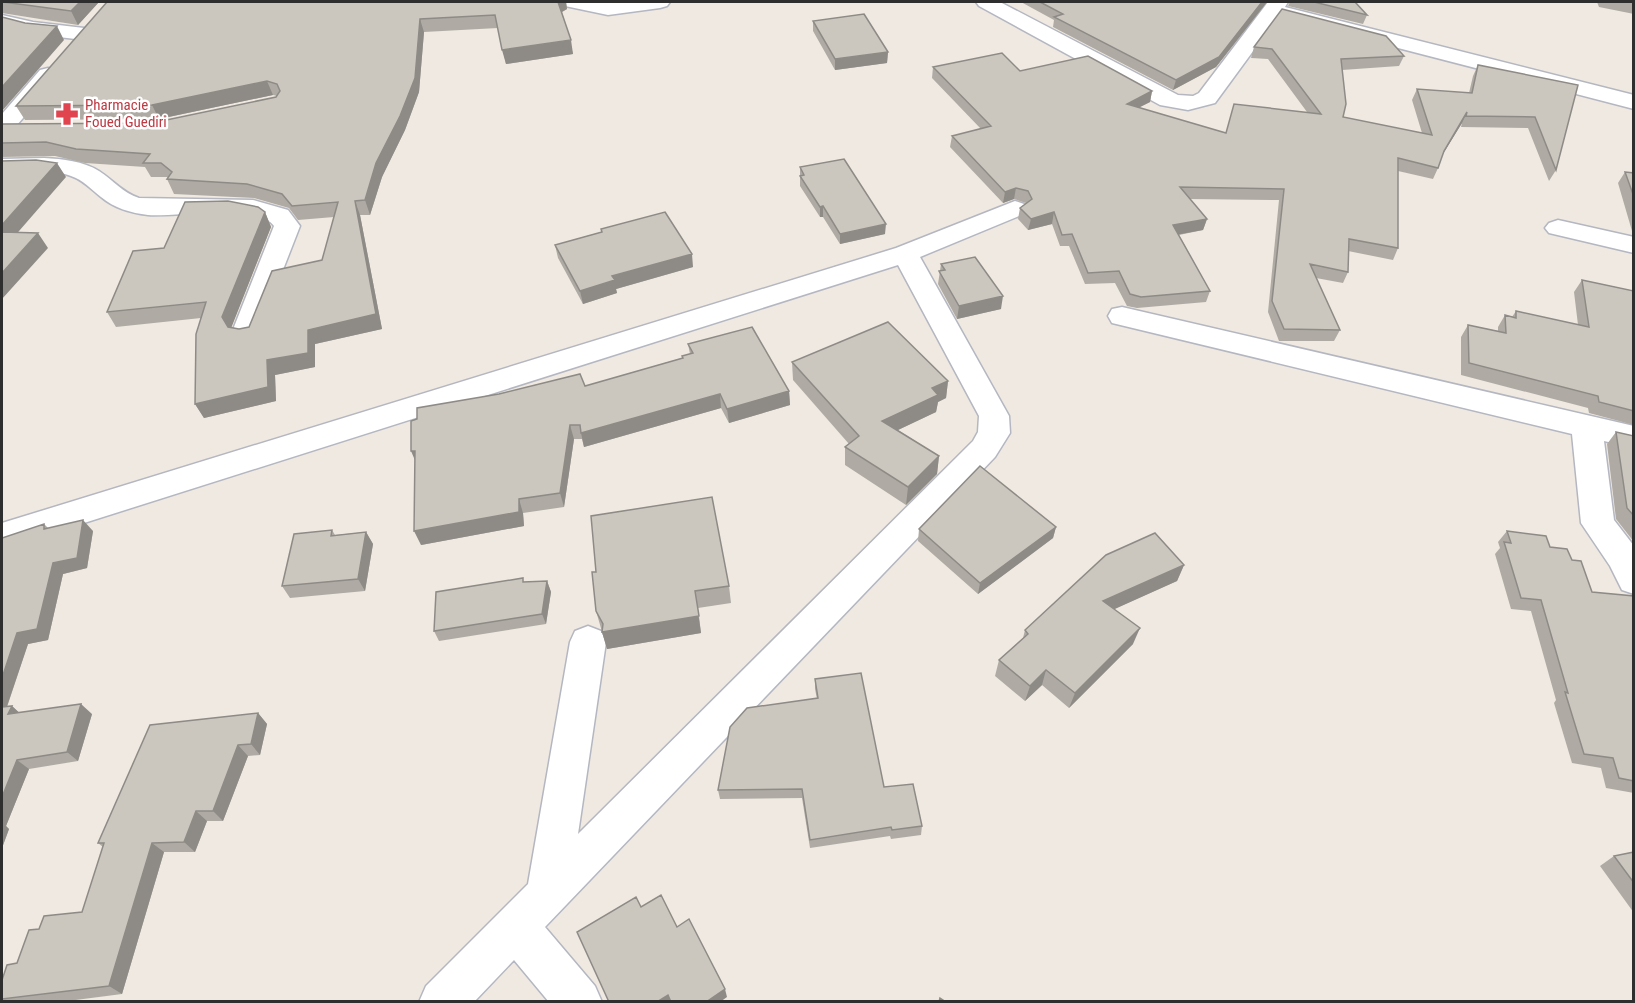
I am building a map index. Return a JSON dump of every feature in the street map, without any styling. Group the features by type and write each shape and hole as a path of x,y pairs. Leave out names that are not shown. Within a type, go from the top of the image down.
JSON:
{"street":[{"path":"572,2 608,9 660,2"},
{"path":"986,2 1168,100 1183,103 1198,103 1207,98 1275,6 1634,102"},
{"path":"2,128 98,18"},
{"path":"2,21 33,28 84,34"},
{"path":"2,128 35,129"},
{"path":"2,166 71,167 85,173 122,202 145,207 241,208 264,210 279,215 287,226 246,332"},
{"path":"2,536 905,254 1015,209"},
{"path":"1558,228 1634,244"},
{"path":"442,1002 984,449 994,434 994,416 905,254"},
{"path":"1122,316 1634,437"},
{"path":"1587,426 1598,523 1623,558 1634,580"},
{"path":"548,894 588,642"},
{"path":"516,927 579,1002"}],"building":[{"path":"3,2 80,2 71,11"},
{"path":"107,2 558,2 571,40 502,50 495,15 420,19 415,78 400,116 376,163 365,200 355,201 376,314 308,330 308,353 267,360 268,387 195,404 196,334 206,302 107,312 133,251 164,248 185,202 228,201 258,207 265,212 222,317 228,327 239,329 249,327 272,271 322,260 338,202 292,206 282,194 247,184 167,179 172,172 161,163 143,163 150,154 76,149 46,142 2,143 2,124 152,123 276,97 280,91 277,84 267,81 152,105 16,106"},
{"path":"1040,2 1262,2 1219,57 1176,80 1054,17 1063,14"},
{"path":"1314,2 1355,2 1367,15"},
{"path":"1282,9 1386,36 1404,56 1341,59 1346,104 1343,117 1432,135 1417,89 1472,93 1478,65 1578,85 1556,170 1535,117 1466,116 1467,112 1444,151 1438,168 1398,158 1398,248 1349,239 1348,272 1310,264 1340,330 1284,329 1272,301 1284,189 1180,187 1207,219 1173,225 1210,291 1141,297 1130,294 1119,271 1088,273 1072,234 1062,235 1054,212 1031,219 1020,208 1032,199 1028,191 1016,188 1005,192 952,136 991,126 933,67 1002,53 1020,71 1088,56 1152,91 1127,104 1226,133 1234,104 1321,114 1272,49 1254,47"},
{"path":"864,14 888,52 835,59 813,21"},
{"path":"2,17 25,23 57,26 2,87"},
{"path":"844,159 886,224 840,234 823,206 820,207 800,176 804,175 800,167"},
{"path":"36,160 57,163 2,225 2,161"},
{"path":"1625,172 1634,173 1634,197"},
{"path":"665,212 692,254 612,276 615,280 580,291 555,245 602,232 601,229"},
{"path":"2,232 38,233 2,273"},
{"path":"975,257 1003,296 959,306 939,271 945,270 941,264"},
{"path":"1582,280 1634,291 1634,411 1599,402 1598,396 1469,363 1468,325 1506,333 1505,315 1516,318 1516,311 1589,327"},
{"path":"888,322 948,381 932,388 938,395 882,421 939,456 908,487 845,447 859,436 792,362"},
{"path":"752,327 789,391 727,409 720,394 581,433 580,425 570,425 560,493 519,499 519,512 414,531 415,451 411,451 411,421 417,419 417,408 499,394 580,374 585,386 683,358 682,356 693,353 688,344"},
{"path":"1616,432 1634,436 1634,516 1627,508"},
{"path":"980,466 1056,527 980,583 919,529"},
{"path":"712,497 729,586 695,591 699,616 602,632 603,624 596,611 592,572 596,572 591,516"},
{"path":"83,520 77,558 53,563 37,629 17,633 2,678 2,538 44,524 44,529"},
{"path":"332,530 331,536 366,532 358,579 282,586 294,534"},
{"path":"1507,531 1546,536 1550,547 1567,549 1572,560 1581,561 1592,592 1634,596 1634,781 1619,778 1613,758 1584,754 1541,600 1521,598 1504,542 1511,543"},
{"path":"1155,533 1184,565 1103,601 1140,628 1075,693 1046,670 1030,686 999,660 1028,634 1025,630 1106,555"},
{"path":"523,578 523,582 547,581 542,614 434,631 436,592"},
{"path":"861,673 884,787 913,784 922,826 892,830 891,827 810,840 802,789 718,790 730,727 747,708 818,698 815,679"},
{"path":"81,704 67,752 17,760 2,797 2,707 12,706 8,714"},
{"path":"258,713 251,744 238,745 213,811 196,811 184,842 152,843 109,986 2,999 2,980 7,965 17,963 29,930 39,929 44,916 82,912 104,843 98,843 150,725"},
{"path":"1634,852 1634,883 1614,856"},
{"path":"661,895 677,927 689,919 725,989 706,1002 671,1002 668,995 657,1002 609,1002 577,932 636,897 641,907"}],"place":[{"name":"Pharmacie Foued Guediri","path":"67,114"}]}
